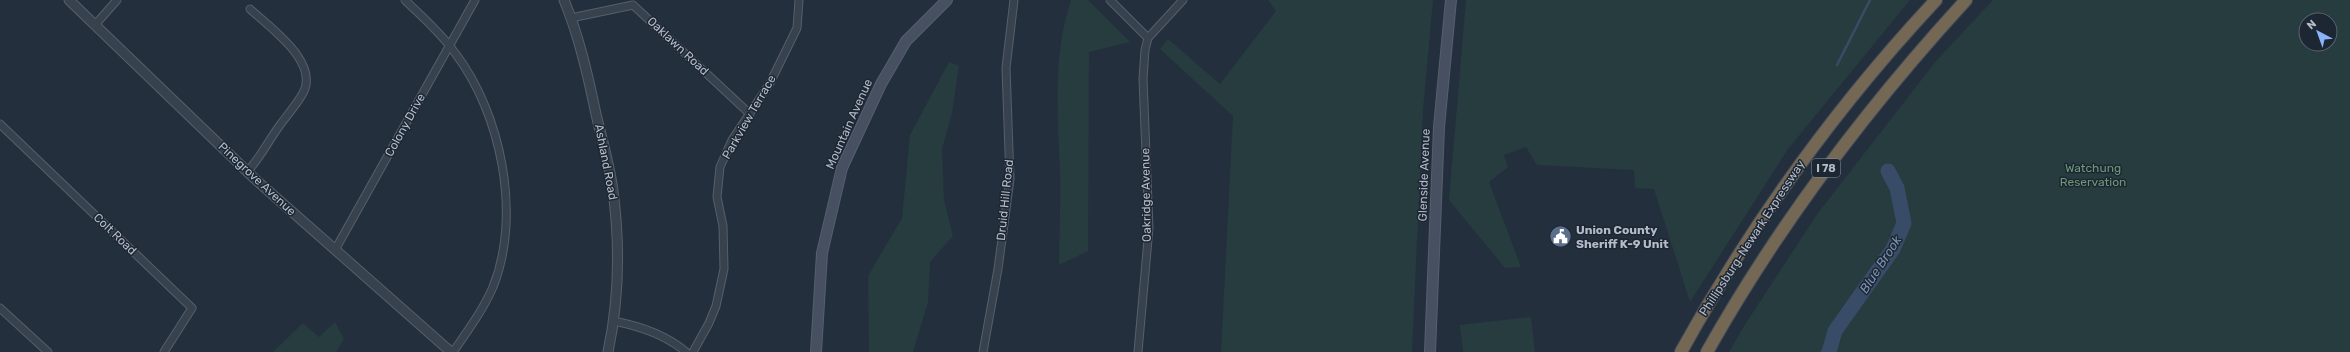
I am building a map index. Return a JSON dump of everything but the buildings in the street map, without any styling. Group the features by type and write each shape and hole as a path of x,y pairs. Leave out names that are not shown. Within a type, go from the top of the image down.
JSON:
{"highway":[{"name":"Phillipsburg-Newark Expressway","path":"1681,352 1702,314 1774,199 1811,148 1936,0"},
{"name":"Phillipsburg-Newark Expressway","path":"1707,352 1762,258 1809,191 1875,104 1966,0"}],"main road":[{"name":"Mountain Avenue","path":"816,352 822,253 842,168 881,84 906,41 947,0"},
{"name":"Glenside Avenue","path":"1430,352 1439,127 1451,0"}],"street":[{"name":"Pinegrove Avenue","path":"69,0 247,172 452,352"},
{"path":"95,25 117,0"},
{"path":"405,0 449,46 470,76 493,126 504,179 506,206 500,261 493,287 468,331 452,352"},
{"name":"Colony Drive","path":"335,250 475,0"},
{"name":"Ashland Road","path":"564,0 571,18 590,85 613,190 618,254 613,321 608,352"},
{"name":"Parkview Terrace","path":"693,352 709,323 716,306 724,269 723,226 717,197 720,168 727,149 770,83 797,28 799,0"},
{"name":"Druid Hill Road","path":"983,352 998,268 1010,179 1006,68 1014,0"},
{"path":"1110,0 1148,38 1183,0"},
{"name":"Oaklawn Road","path":"571,18 634,2 750,114"},
{"path":"247,172 256,163 272,135 304,93 307,75 303,63 291,47 250,9"},
{"name":"Oakridge Avenue","path":"1138,352 1149,228 1142,79 1144,50 1148,38"},
{"name":"Colt Road","path":"0,124 192,308 164,352"},
{"path":"0,308 48,352"},
{"path":"613,321 629,324 657,334 686,352"}],"green space":[{"path":"1071,0 1088,0 1130,42 1089,52 1088,251 1059,265 1060,185 1058,86 1061,43"},
{"path":"1268,0 1433,0 1423,110 1412,352 1221,352 1233,116 1160,49 1168,39 1220,84 1276,11"},
{"path":"1466,0 1910,0 1788,149 1690,302 1654,189 1635,188 1634,170 1537,165 1526,147 1504,155 1508,167 1489,182 1521,267 1505,268 1449,200"},
{"name":"Watchung Reservation","path":"1993,0 2350,0 2350,352 1729,352 1744,326 1818,213 1936,61"},
{"path":"949,62 959,66 952,113 942,149 944,200 953,236 930,262 928,302 913,352 869,352 868,276 902,218 910,135"},
{"path":"1531,317 1535,352 1463,352 1460,325"},
{"path":"335,322 344,339 336,352 273,352 303,323 319,337"}],"water":[{"path":"1835,331 1835,352 1820,352"}],"waterway":[{"name":"Blue Brook","path":"1837,65 1870,0"},
{"name":"Blue Brook","path":"1829,352 1835,331 1893,249 1904,223 1897,188 1888,171"}],"place":[{"name":"Union County Sheriff K-9 Unit","path":"1561,237"}]}
